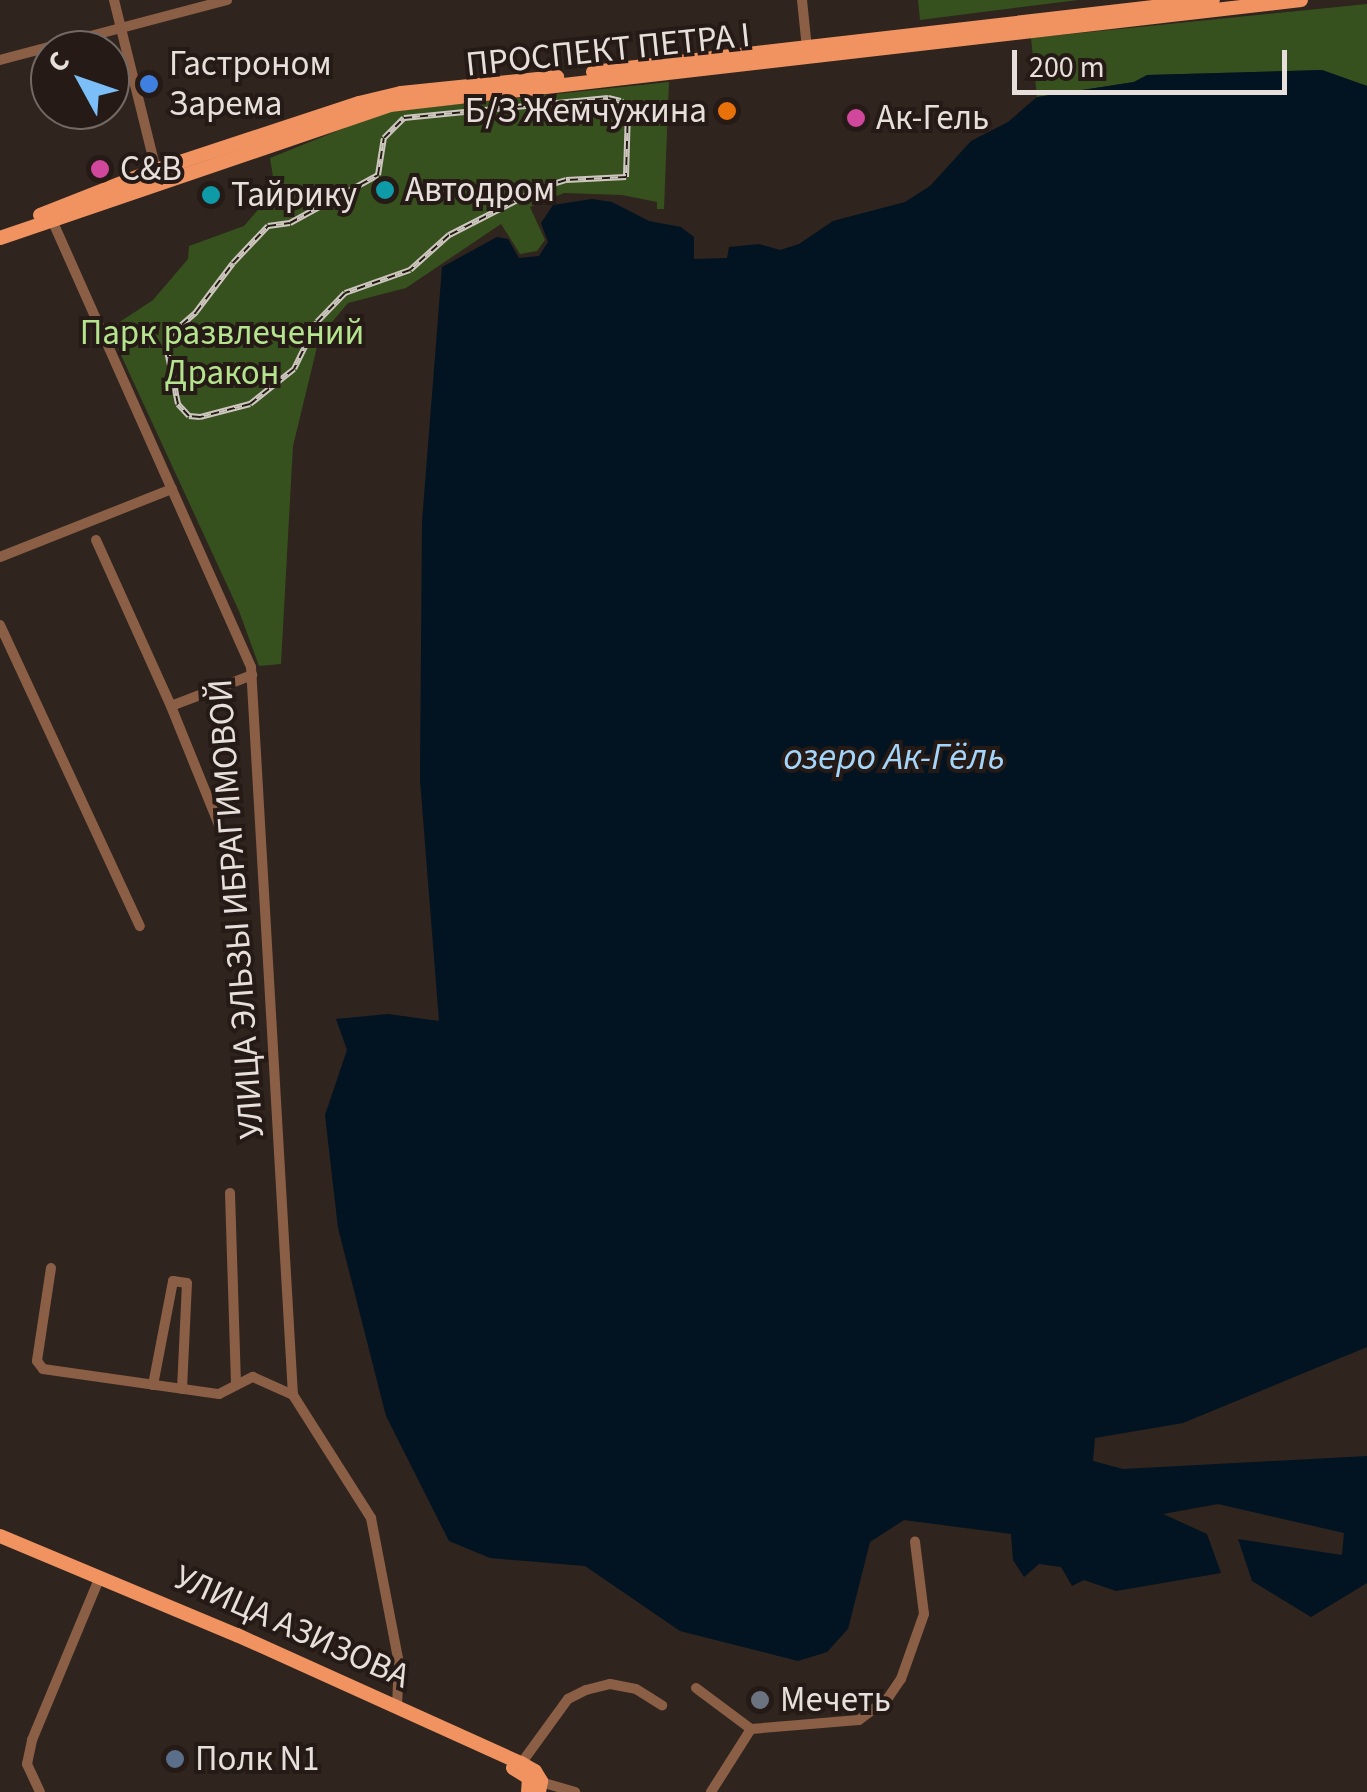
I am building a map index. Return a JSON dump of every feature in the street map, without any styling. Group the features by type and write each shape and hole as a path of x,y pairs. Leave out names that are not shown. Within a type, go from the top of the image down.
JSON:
{"main road":[{"name":"ПРОСПЕКТ ПЕТРА I","path":"0,238 157,177 401,93 1213,0"},
{"name":"ПРОСПЕКТ ПЕТРА I","path":"0,229 390,105 1301,0"},
{"name":"УЛИЦА АЗИЗОВА","path":"0,1539 397,1706 529,1779"},
{"name":"УЛИЦА АЗИЗОВА","path":"0,1539 259,1651 529,1779"}],"street":[{"path":"114,0 120,30 227,0"},
{"path":"802,0 807,48"},
{"path":"0,60 30,52"},
{"path":"130,70 157,177"},
{"name":"УЛИЦА ЭЛЬЗЫ ИБРАГИМОВОЙ","path":"52,220 252,676 293,1395"},
{"path":"0,557 172,490"},
{"path":"96,540 220,825"},
{"path":"0,625 140,926"},
{"path":"171,706 252,676"},
{"path":"230,1193 236,1385"},
{"path":"51,1268 40,1366 219,1394 254,1377 293,1395 370,1518 399,1663 397,1706"},
{"path":"153,1384 173,1282 186,1284 182,1390"},
{"path":"696,1688 751,1729 859,1720 888,1698 901,1680 924,1614 914,1542"},
{"path":"40,1792 27,1764 32,1740 97,1584"},
{"path":"575,1792 529,1779 568,1699 610,1684 636,1690 662,1705"},
{"path":"711,1792 751,1729"}],"green space":[{"path":"918,0 1078,0 920,20"},
{"path":"1367,4 1367,86 1322,70 1147,75 1134,82 1037,97 1031,38"},
{"name":"Парк развлечений Дракон","path":"669,82 664,209 657,209 657,202 622,195 564,193 530,207 545,240 537,251 520,254 501,224 406,288 348,303 332,322 317,347 293,446 281,664 259,666 239,611 109,329 153,300 188,259 189,246 244,226 275,190 270,158 384,112"}],"water":[{"name":"озеро Ак-Гёль","path":"1322,70 1367,86 1367,1347 1183,1423 1095,1438 1093,1461 1123,1469 1367,1456 1367,1583 1311,1617 1252,1581 1238,1539 1342,1555 1344,1533 1218,1504 1163,1514 1207,1534 1221,1573 1116,1591 1084,1580 1072,1586 1061,1567 1039,1564 1024,1577 1013,1560 1011,1534 904,1520 870,1542 848,1629 827,1652 798,1661 680,1631 585,1566 490,1558 449,1541 386,1416 338,1228 325,1115 347,1050 336,1019 388,1014 439,1021 420,780 422,522 442,267 497,237 508,239 519,258 539,256 548,242 541,223 553,205 592,199 612,202 649,221 681,227 694,237 694,259 727,258 729,247 759,244 780,250 799,244 833,221 905,202 930,186 971,141 1008,122 1037,97 1134,82 1147,75"}],"railway":[{"path":"608,98 621,101 628,109 626,177 566,180 543,187 449,235 410,270 345,293 317,322 294,369 250,404 200,417 189,416 178,404 166,346 170,335 196,312 233,263 268,226 290,223 378,175 384,138 404,118 608,98"}],"place":[{"name":"Гастроном Зарема","path":"149,84"},
{"name":"Б/З Жемчужина","path":"727,111"},
{"name":"Ак-Гель","path":"856,118"},
{"name":"С&В","path":"100,169"},
{"name":"Автодром","path":"385,190"},
{"name":"Тайрику","path":"211,195"},
{"name":"Мечеть","path":"760,1700"},
{"name":"Полк N1","path":"175,1759"}]}
